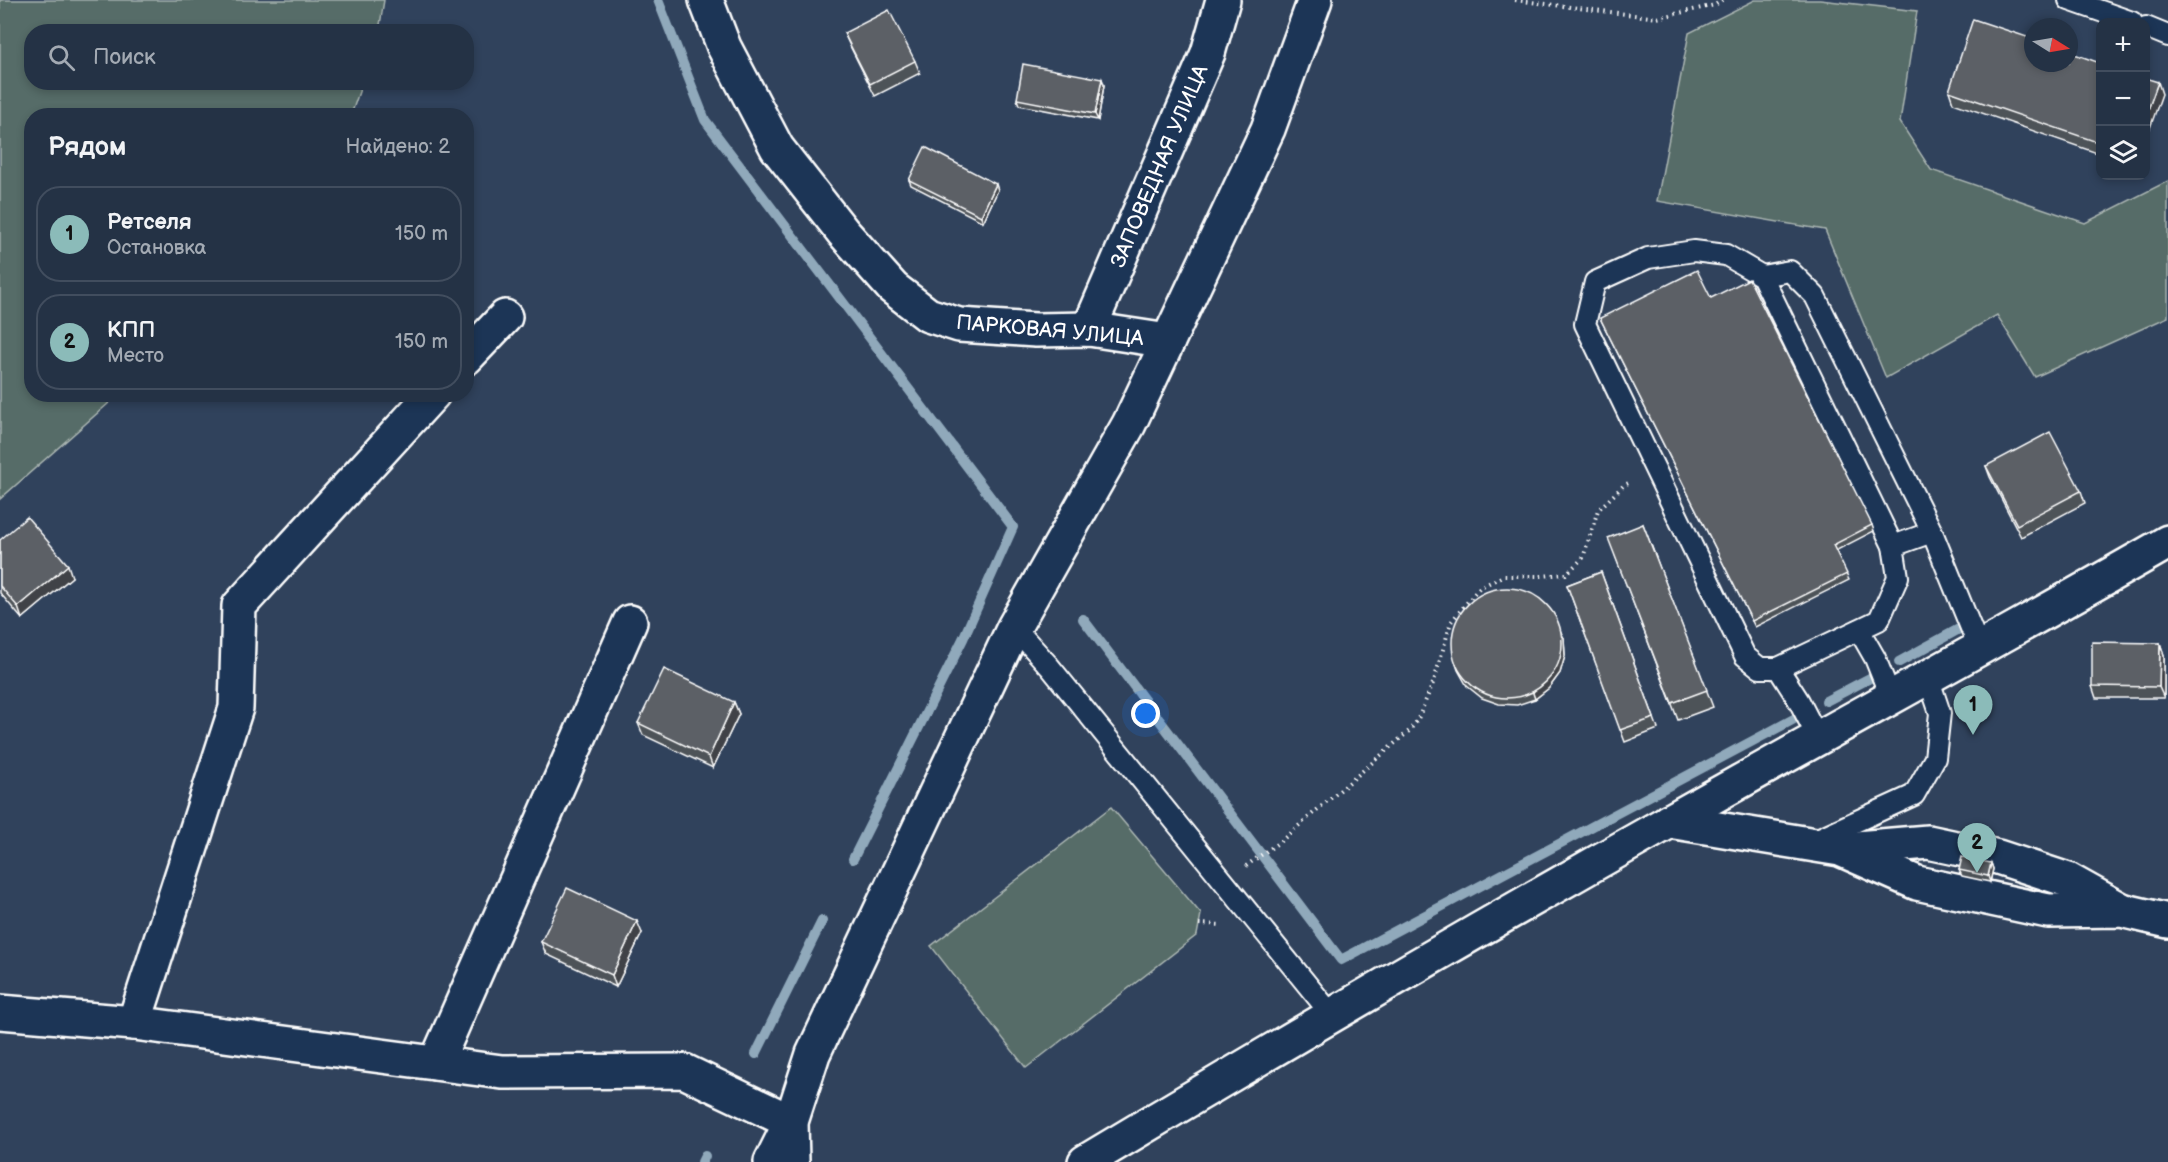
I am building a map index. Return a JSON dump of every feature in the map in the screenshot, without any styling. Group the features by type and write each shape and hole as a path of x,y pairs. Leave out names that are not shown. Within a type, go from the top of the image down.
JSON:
{"street":[{"name":"ПАРКОВАЯ УЛИЦА","path":"706,0 724,47 777,148 843,232 893,288 928,315 959,325 1036,330 1089,329 1168,341"},
{"name":"ЗАПОВЕДНАЯ УЛИЦА","path":"1089,329 1208,53 1223,0"},
{"path":"771,1162 791,1122 817,1044 1014,627 1129,424 1268,129 1315,0"},
{"path":"474,350 505,317"},
{"path":"134,1023 236,708 239,606 426,402"},
{"path":"1085,1162 1331,1014 1669,821 1980,650 2168,542"},
{"path":"436,1063 630,622"},
{"path":"1669,821 1824,846 1917,883 2048,910 2121,910 2168,921"},
{"path":"0,1012 134,1023 502,1072 684,1071 791,1122"},
{"path":"791,1122 792,1162"}],"lane":[{"path":"2069,0 2121,18"},
{"path":"2150,29 2168,36"},
{"path":"1694,251 1726,255 1762,276 1893,546 1898,577 1879,620 1778,668 1760,668 1745,656 1585,324 1595,282 1648,258 1694,251"},
{"path":"1762,276 1790,271 1815,296 1932,532 1980,650"},
{"path":"1893,546 1932,532"},
{"path":"1014,627 1050,667 1331,1014"},
{"path":"1859,630 1875,658 1890,698"},
{"path":"1778,668 1818,738"},
{"path":"1824,846 1914,795 1935,758 1940,713 1928,677"}],"path":[{"path":"1515,0 1657,18 1714,5 1722,0"},
{"path":"1249,864 1274,846 1408,732 1417,721 1434,681 1451,622 1479,588 1503,576 1566,574 1583,558 1598,510 1624,485 1657,472"}],"green space":[{"path":"0,0 384,0 380,24 24,24 24,90 360,90 353,108 24,108 24,402 110,402 0,499"},
{"path":"1755,0 1820,0 1917,11 1900,122 1931,170 2085,223 2168,181 2168,317 2035,377 1997,315 1886,378 1825,230 1657,201 1689,33"},
{"path":"1111,807 1201,914 1197,935 1026,1068 931,946"}],"building":[{"path":"889,10 915,61 870,84 844,33"},
{"path":"1973,19 2024,36 2024,72 2078,72 2078,55 2096,62 2096,142 1949,91"},
{"path":"1023,64 1102,79 1095,114 1017,99"},
{"path":"2150,80 2158,82 2150,104"},
{"path":"925,147 996,184 981,216 909,180"},
{"path":"1697,270 1711,298 1749,279 1872,525 1833,545 1847,574 1752,621 1600,318"},
{"path":"2050,432 2081,491 2017,525 1986,466"},
{"path":"27,517 68,565 18,607 0,586 0,540"},
{"path":"1643,524 1707,690 1672,703 1608,538"},
{"path":"1601,572 1654,718 1620,730 1567,585"},
{"path":"1507,588 1528,592 1546,604 1558,622 1562,643 1558,664 1546,682 1528,694 1507,698 1486,694 1468,682 1456,664 1452,643 1456,622 1468,604 1486,592"},
{"path":"2092,642 2160,643 2159,687 2092,686"},
{"path":"664,669 734,702 709,757 638,723"},
{"path":"1962,857 1991,863 1988,876 1959,870"},
{"path":"567,888 637,921 612,975 541,942"}],"waterway":[{"path":"658,0 705,120 1013,527 963,639 853,859"},
{"path":"1083,619 1341,960 1794,719"},
{"path":"1899,662 1959,629"},
{"path":"1826,701 1870,678"},
{"path":"756,1054 822,921"},
{"path":"702,1162 705,1156"}],"place":[{"name":"Ретселя","path":"1973,735"},
{"name":"КПП","path":"1977,873"}]}
